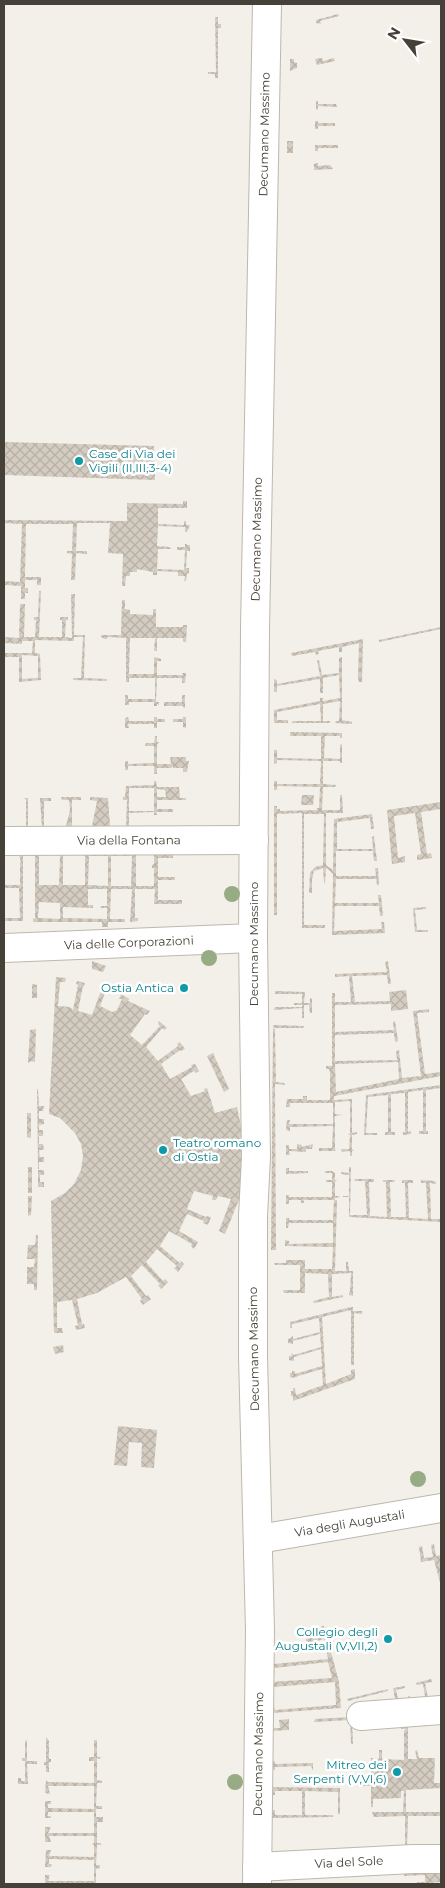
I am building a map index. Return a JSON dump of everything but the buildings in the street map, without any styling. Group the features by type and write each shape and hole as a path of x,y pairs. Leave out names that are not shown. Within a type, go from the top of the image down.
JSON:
{"street":[{"name":"Decumano Massimo","path":"257,1876 260,1630 253,1356 253,1216 256,1157 253,938 256,497 267,4"},
{"name":"Via della Fontana","path":"4,841 254,840"},
{"name":"Via delle Corporazioni","path":"4,948 253,938"},
{"name":"Via degli Augustali","path":"259,1539 441,1508"},
{"path":"361,1716 441,1710"},
{"name":"Via del Sole","path":"257,1876 413,1859 441,1859"}],"place":[{"name":"Case di Via dei Vigili (II,III,3-4)","path":"79,461"},
{"name":"Ostia Antica","path":"184,988"},
{"name":"Teatro romano di Ostia","path":"163,1150"},
{"name":"Collegio degli Augustali (V,VII,2)","path":"388,1639"},
{"name":"Mitreo dei Serpenti (V,VI,6)","path":"397,1772"}]}
